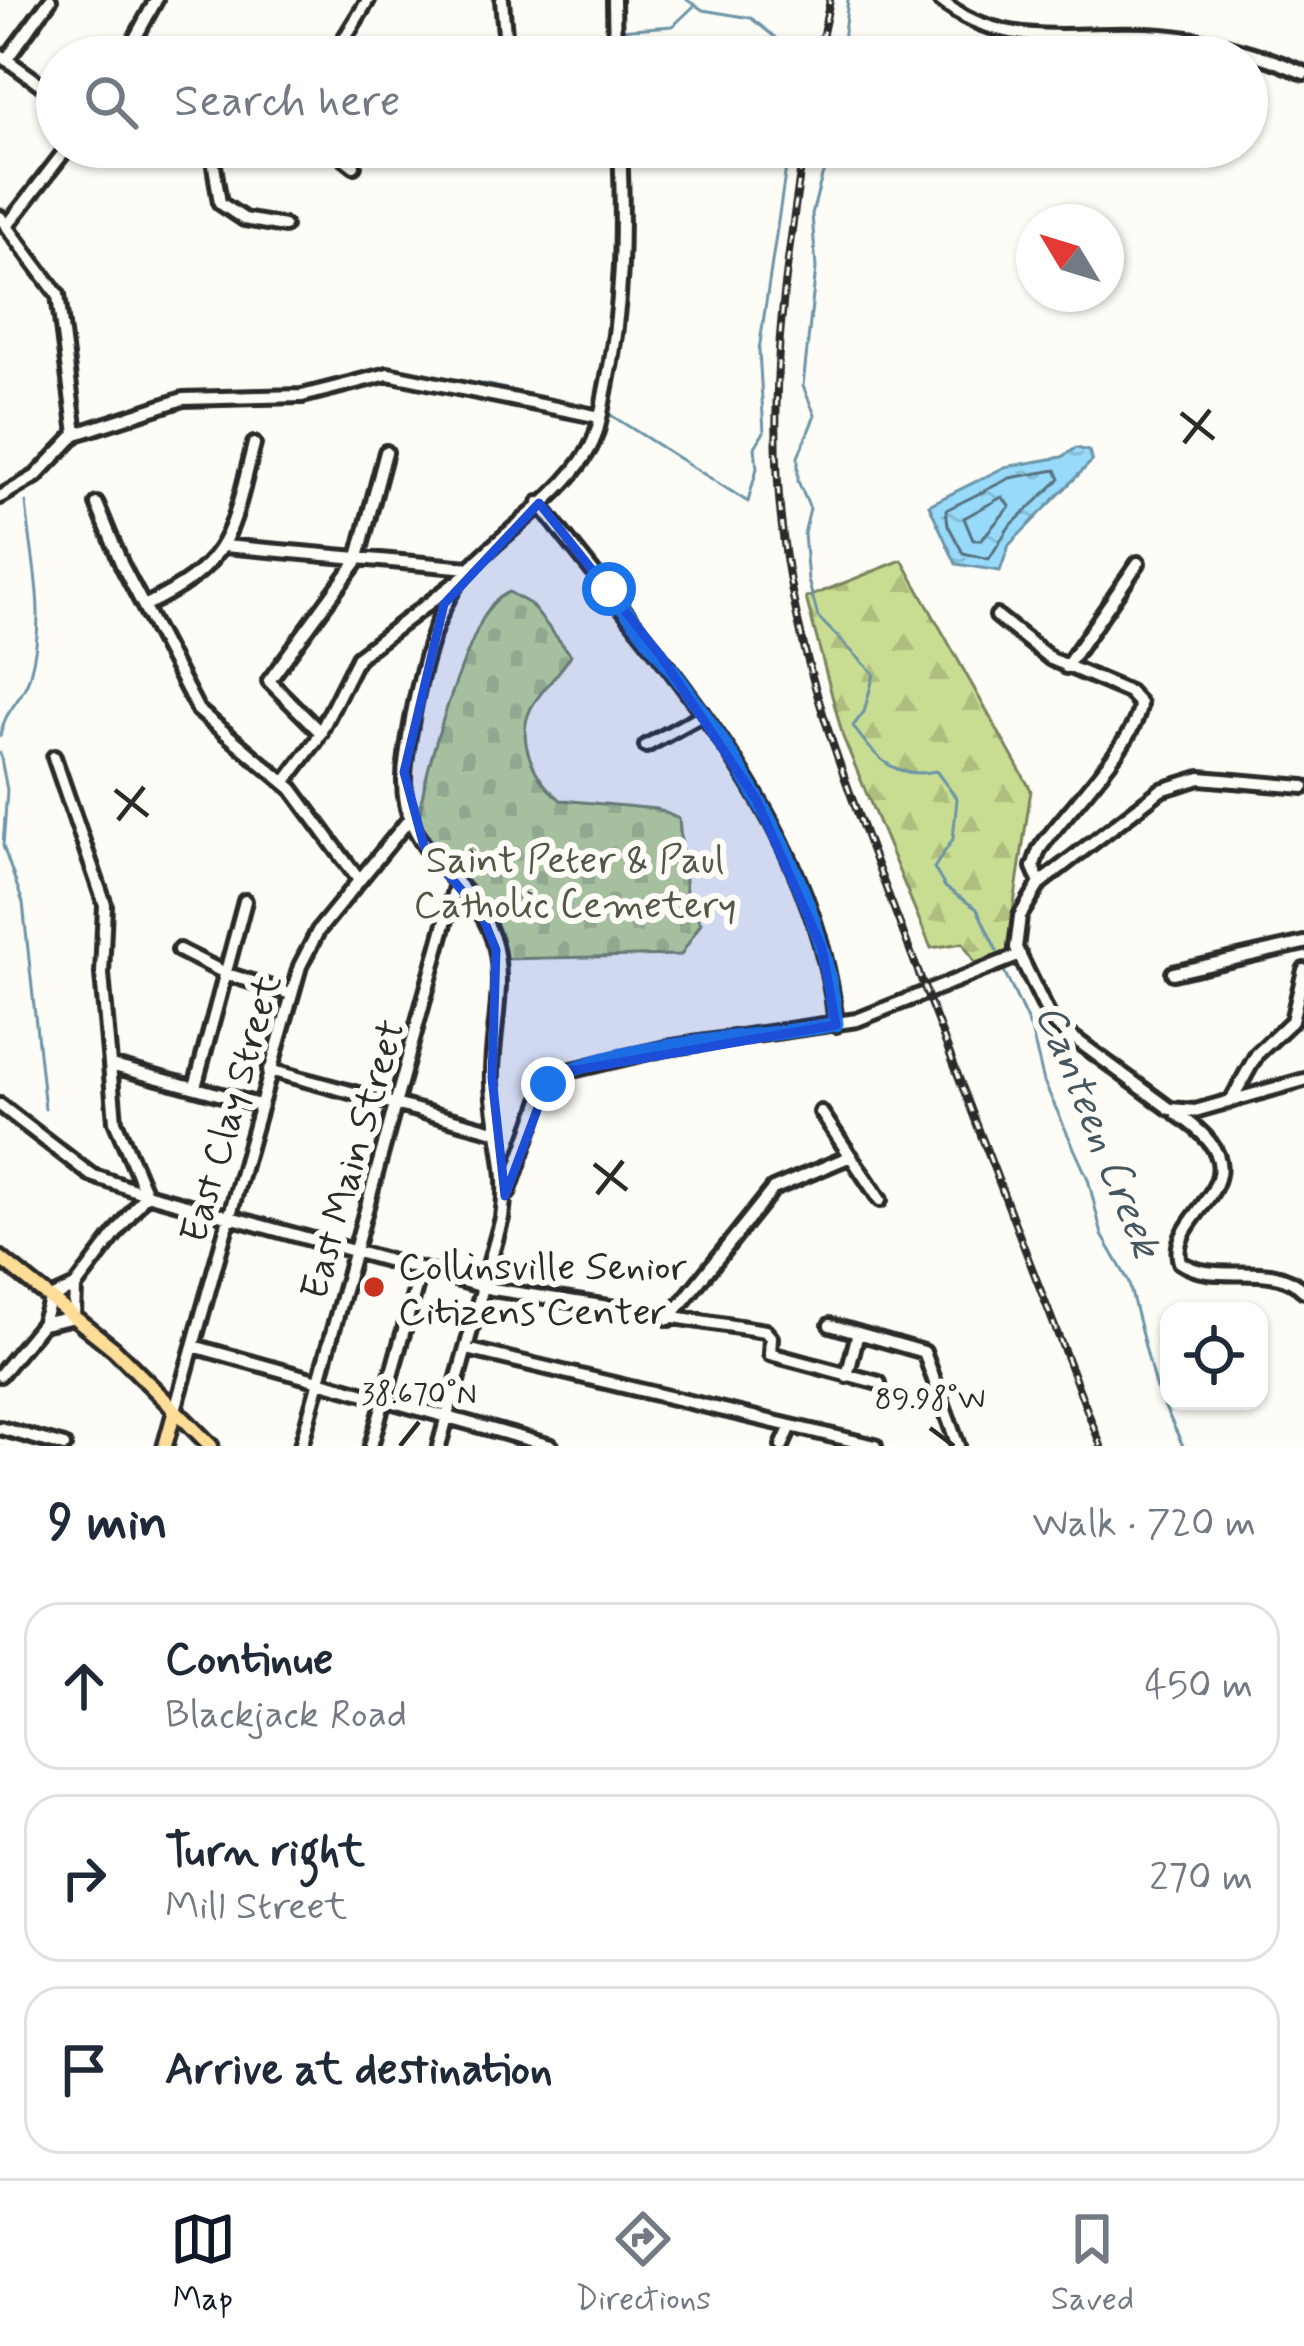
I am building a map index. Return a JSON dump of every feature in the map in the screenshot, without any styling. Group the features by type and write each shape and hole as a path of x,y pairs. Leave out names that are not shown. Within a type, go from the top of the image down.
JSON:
{"main road":[{"path":"0,1258 74,1317 211,1446"},
{"name":"East Clay Street","path":"165,1446 175,1410"}],"street":[{"path":"36,81 3,58 50,0"},
{"path":"136,36 156,0"},
{"path":"347,36 368,0"},
{"path":"502,0 505,36"},
{"path":"614,0 615,36"},
{"path":"940,0 968,22 1002,33 1078,36"},
{"path":"1268,61 1304,73"},
{"path":"50,168 4,221 58,295 76,434"},
{"path":"214,168 220,203 244,219 284,226"},
{"path":"285,782 321,733 358,657 458,581 586,456 600,417 622,288 620,168"},
{"path":"0,497 36,476 76,434 183,399 302,396 388,374 600,417"},
{"path":"143,606 192,582 224,546 254,444"},
{"path":"321,733 269,681 357,559 386,452"},
{"path":"538,503 643,631 702,715 780,844 822,948 836,1024"},
{"path":"97,504 143,606 198,710 285,782 358,880"},
{"path":"224,546 469,568"},
{"path":"1066,667 1138,563"},
{"path":"439,1446 484,1287 506,1196 507,1166 492,1078 496,950 481,914 430,856 411,817 404,787 406,750 439,619 458,581"},
{"path":"997,616 1066,667 1134,694 1140,710 1039,850 1033,867 1040,883"},
{"path":"646,746 702,715"},
{"path":"54,757 105,905 102,974 115,1121 146,1194"},
{"path":"1304,787 1200,778 1174,784 1040,883 1018,925 1020,955 1052,1022 1202,1132 1220,1168 1214,1191 1179,1246 1180,1262 1214,1271 1280,1276 1304,1291"},
{"name":"East Clay Street","path":"175,1410 291,994 311,941 411,817"},
{"name":"East Main Street","path":"301,1446 455,887"},
{"path":"195,1087 245,901"},
{"path":"1173,973 1304,943"},
{"path":"179,950 227,974 291,994"},
{"path":"506,1196 517,1180 543,1094 564,1072 666,1048 836,1024 1020,955"},
{"path":"1232,1100 1257,1054 1292,1021 1304,970"},
{"path":"110,1065 259,1105"},
{"path":"269,1070 498,1132"},
{"path":"1170,1109 1196,1111 1304,1081"},
{"path":"0,1105 91,1175 146,1194 484,1287 765,1331 771,1337 770,1354 879,1383"},
{"path":"821,1112 880,1200"},
{"path":"669,1319 773,1189 851,1156"},
{"path":"0,1375 41,1324 51,1298 75,1287 146,1194"},
{"path":"371,1446 421,1270"},
{"path":"41,1324 74,1317 75,1287"},
{"path":"830,1325 918,1348 932,1364 958,1446"},
{"path":"847,1376 858,1333"},
{"path":"193,1346 551,1446"},
{"path":"466,1349 875,1446"},
{"path":"782,1446 791,1426"},
{"path":"0,1428 64,1446"}],"highlighted area":[{"path":"539,503 660,655 756,799 822,948 836,1025 564,1072 543,1094 505,1196 492,1078 496,950 481,913 424,846 404,772 444,604"}],"green space":[{"path":"902,560 1031,790 1007,952 975,963 963,943 931,948 843,737 806,598"},
{"name":"Saint Peter & Paul Catholic Cemetery","path":"509,592 530,604 571,655 535,701 527,720 530,759 543,782 561,800 657,809 679,819 687,902 701,923 681,955 504,959 486,924 429,845 420,811 443,719 479,626 492,604"}],"water":[{"path":"1076,448 1089,451 1092,461 1009,545 1000,571 956,564 929,505 1005,467 1062,457"}],"waterway":[{"path":"687,0 703,10 751,18 774,36"},
{"name":"Canteen Creek","path":"844,36 848,0"},
{"path":"618,30 673,26 693,7"},
{"path":"597,36 608,31"},
{"path":"609,414 748,502 757,468 755,447 764,432 759,350 786,168"},
{"name":"Canteen Creek","path":"827,168 812,214 816,268 803,386 815,415 798,457 798,481 810,509 804,534 808,580 818,617 874,674 864,712 853,726 887,764 909,772 936,771 957,799 953,839 934,868 945,887 977,909 997,951"},
{"path":"484,384 595,409"},
{"path":"0,736 29,678 35,654 37,590 26,502"},
{"path":"0,753 7,790 3,846 23,903 45,1109"},
{"name":"Canteen Creek","path":"1005,973 1031,1029 1044,1082 1088,1179 1102,1235 1128,1280 1155,1386 1183,1446"}],"railway":[{"path":"822,36 830,0"},
{"path":"801,168 784,293 776,438 783,536 803,644 852,800 1101,1446"}],"place":[{"name":"Collinsville Senior Citizens Center","path":"374,1287"}],"route":[{"path":"548,1084 564,1072 632,1055 836,1024 822,948 768,819 702,715 609,589"}]}
